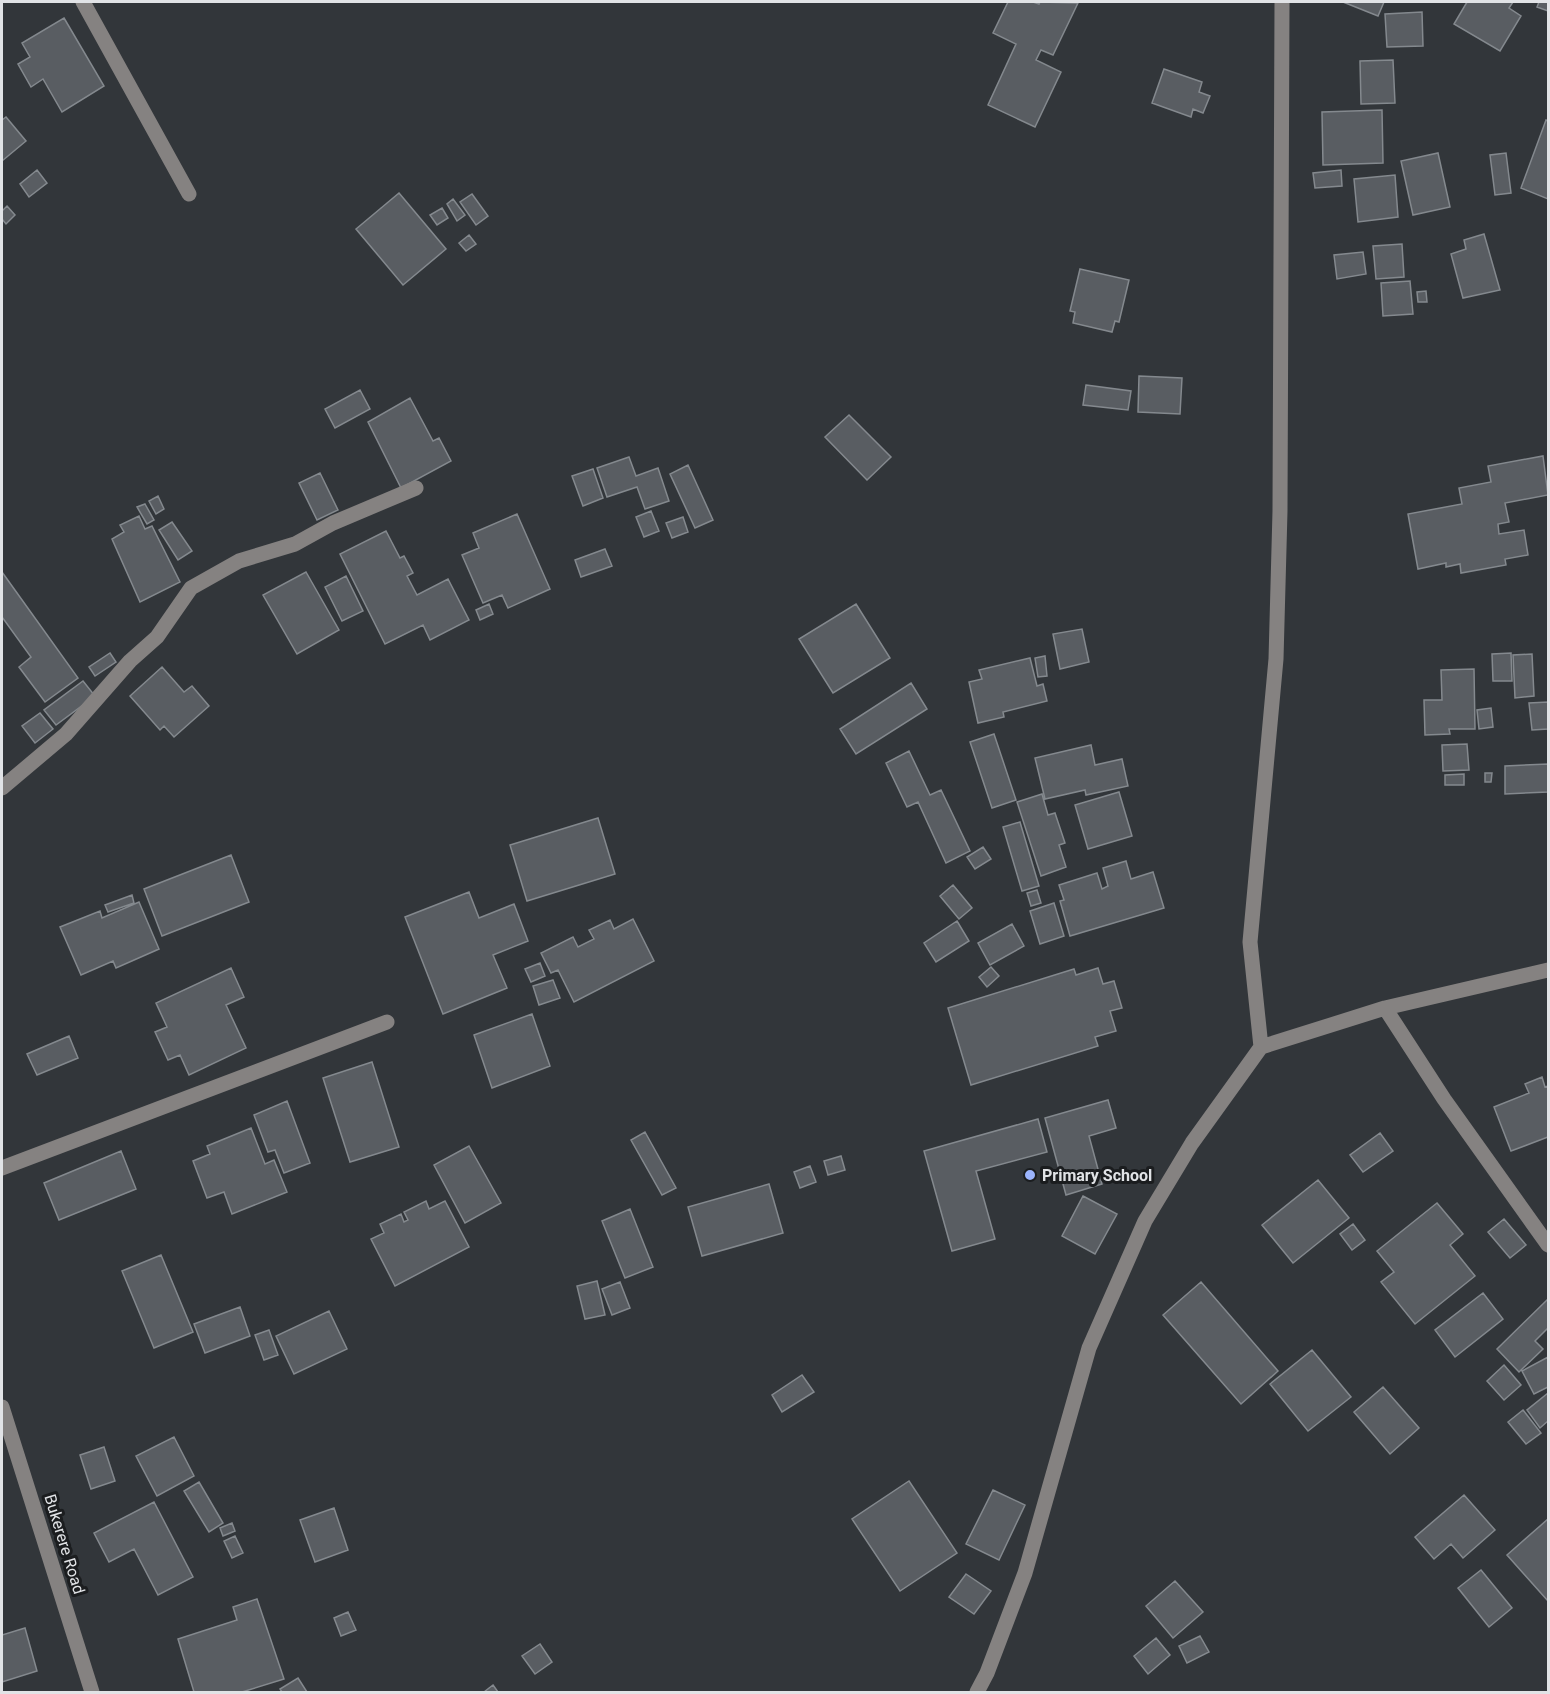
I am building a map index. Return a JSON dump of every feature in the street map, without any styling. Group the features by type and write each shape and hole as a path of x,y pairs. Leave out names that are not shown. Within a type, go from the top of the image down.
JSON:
{"street":[{"path":"83,2 189,194"},
{"path":"1261,1047 1250,942 1276,658 1280,511 1282,2"},
{"path":"2,788 66,734 130,661 157,637 191,588 238,561 295,544 333,523 416,488"},
{"path":"977,1692 1025,1573 1094,1337 1145,1221 1192,1143 1261,1047 1385,1008 1548,970"},
{"path":"1385,1008 1443,1099 1548,1245"},
{"path":"2,1168 387,1022"},
{"name":"Bukerere Road","path":"2,1407 92,1692"}],"building":[{"path":"1008,2 1078,3 1053,55 1041,50 1036,60 1061,72 1035,127 988,105 1016,44 993,33"},
{"path":"1343,2 1384,2 1378,16"},
{"path":"1467,2 1513,2 1509,8 1521,16 1500,51 1454,24"},
{"path":"1539,2 1548,2 1548,11 1537,7"},
{"path":"1422,12 1423,46 1387,47 1385,14"},
{"path":"64,18 104,86 62,112 43,79 31,87 18,64 30,57 22,43"},
{"path":"1393,60 1395,103 1361,104 1360,61"},
{"path":"1164,69 1202,82 1199,92 1210,96 1203,113 1193,109 1191,117 1152,103"},
{"path":"1382,110 1383,163 1323,165 1322,112"},
{"path":"6,117 26,141 2,161 2,120"},
{"path":"1546,120 1548,121 1548,199 1521,188"},
{"path":"1438,153 1450,207 1413,215 1401,161"},
{"path":"1506,153 1511,193 1495,195 1490,155"},
{"path":"37,170 47,183 29,197 20,184"},
{"path":"1341,170 1342,186 1315,188 1313,173"},
{"path":"1395,175 1398,217 1358,222 1354,179"},
{"path":"399,193 446,249 403,285 356,229"},
{"path":"472,194 488,216 476,225 460,202"},
{"path":"453,199 465,215 457,221 447,204"},
{"path":"7,206 15,215 6,224 2,219 2,211"},
{"path":"442,208 448,218 437,225 430,215"},
{"path":"1484,234 1500,290 1463,298 1451,254 1466,249 1464,240"},
{"path":"469,235 476,244 466,251 459,243"},
{"path":"1402,244 1404,277 1376,279 1373,246"},
{"path":"1363,252 1366,274 1337,279 1334,255"},
{"path":"1080,269 1129,280 1119,322 1115,321 1112,332 1073,323 1075,312 1070,311"},
{"path":"1410,281 1413,314 1383,316 1381,283"},
{"path":"1426,291 1427,302 1418,302 1417,292"},
{"path":"1139,376 1182,378 1180,414 1138,412"},
{"path":"1086,385 1131,391 1128,410 1083,405"},
{"path":"360,390 370,409 335,428 325,409"},
{"path":"410,398 433,441 439,438 451,461 401,488 368,422"},
{"path":"849,415 891,457 867,480 825,437"},
{"path":"1543,456 1548,495 1505,503 1509,522 1498,524 1499,534 1524,530 1528,555 1505,559 1506,565 1461,573 1460,564 1446,567 1446,563 1418,569 1408,514 1462,504 1459,488 1491,482 1488,466"},
{"path":"629,457 636,476 658,468 669,501 645,509 637,487 607,497 597,468"},
{"path":"688,465 713,520 695,528 670,474"},
{"path":"593,469 603,498 583,506 572,476"},
{"path":"320,473 338,510 317,520 299,483"},
{"path":"158,496 164,509 156,514 149,501"},
{"path":"145,504 154,520 147,524 137,507"},
{"path":"651,511 659,531 644,537 636,517"},
{"path":"517,514 550,589 508,608 502,595 483,603 462,555 479,548 473,533"},
{"path":"139,516 145,529 152,526 180,582 140,602 112,539 124,532 120,525"},
{"path":"683,517 688,532 672,538 666,523"},
{"path":"172,522 192,551 178,560 159,530"},
{"path":"386,531 400,558 404,556 413,573 407,576 417,595 448,579 469,620 430,640 423,625 385,644 340,554"},
{"path":"605,549 612,566 581,577 575,560"},
{"path":"2,572 78,678 45,702 19,667 31,657 2,617"},
{"path":"306,572 339,630 297,654 263,595"},
{"path":"346,576 363,611 342,621 325,587"},
{"path":"489,604 493,614 480,620 476,610"},
{"path":"856,604 890,658 833,693 799,639"},
{"path":"1082,629 1089,662 1060,669 1053,634"},
{"path":"110,653 116,662 95,676 89,667"},
{"path":"1511,653 1512,681 1493,681 1492,654"},
{"path":"1532,654 1534,696 1515,698 1513,655"},
{"path":"1045,656 1047,676 1038,677 1035,658"},
{"path":"1030,658 1037,686 1043,684 1047,701 1003,712 1004,717 978,723 969,682 982,679 979,670"},
{"path":"162,667 184,692 192,686 209,706 174,737 164,726 160,730 130,696"},
{"path":"1474,669 1475,729 1449,729 1450,734 1425,735 1424,700 1442,700 1441,670"},
{"path":"83,681 95,696 56,725 44,710"},
{"path":"911,683 927,709 856,754 840,729"},
{"path":"1548,702 1548,729 1532,730 1529,703"},
{"path":"1491,708 1493,727 1479,729 1477,710"},
{"path":"40,713 53,729 35,743 22,726"},
{"path":"994,734 1016,800 992,808 970,742"},
{"path":"1467,744 1469,770 1443,771 1442,745"},
{"path":"1091,745 1095,765 1122,759 1128,786 1086,795 1085,790 1045,799 1035,758"},
{"path":"909,751 930,795 941,790 970,851 946,863 918,802 907,807 886,763"},
{"path":"1548,764 1548,792 1505,794 1505,766"},
{"path":"1485,773 1492,773 1491,782 1485,782"},
{"path":"1464,774 1464,785 1445,785 1445,775"},
{"path":"1119,792 1132,836 1088,849 1075,805"},
{"path":"1042,794 1048,815 1055,813 1065,843 1059,845 1066,867 1041,876 1017,802"},
{"path":"598,818 615,874 527,901 510,845"},
{"path":"1020,822 1039,886 1022,891 1003,827"},
{"path":"983,847 991,859 975,869 967,857"},
{"path":"231,855 249,902 162,936 144,889"},
{"path":"1126,861 1131,879 1153,872 1164,908 1070,936 1060,901 1064,900 1059,885 1097,873 1102,889 1108,886 1103,868"},
{"path":"953,885 972,908 959,919 940,896"},
{"path":"1037,890 1041,903 1031,906 1027,893"},
{"path":"469,892 479,918 514,904 528,941 493,955 507,988 443,1014 405,917"},
{"path":"132,895 134,903 108,912 105,905"},
{"path":"139,902 159,949 116,968 113,961 81,975 60,927 100,911 102,918"},
{"path":"1054,903 1064,936 1040,944 1030,911"},
{"path":"633,919 654,961 574,1002 558,970 551,973 541,953 573,937 578,947 594,939 589,930 610,920 614,929"},
{"path":"957,921 969,941 936,962 924,943"},
{"path":"1012,924 1024,946 990,965 978,943"},
{"path":"540,963 545,976 531,982 525,969"},
{"path":"991,967 999,976 987,987 979,977"},
{"path":"231,968 244,997 226,1005 246,1048 189,1075 180,1055 168,1060 155,1032 167,1027 156,1003"},
{"path":"1098,968 1103,984 1114,981 1122,1008 1110,1011 1116,1031 1095,1037 1098,1046 971,1085 948,1008 1074,969 1076,975"},
{"path":"553,980 560,998 539,1005 533,986"},
{"path":"532,1014 550,1066 492,1088 474,1035"},
{"path":"69,1036 78,1058 37,1075 27,1054"},
{"path":"372,1062 399,1147 350,1162 323,1078"},
{"path":"1542,1077 1545,1087 1548,1086 1548,1137 1511,1151 1494,1107 1529,1093 1525,1084"},
{"path":"1108,1100 1116,1128 1089,1136 1102,1184 1066,1195 1045,1118"},
{"path":"287,1101 310,1163 284,1173 275,1150 268,1152 254,1115"},
{"path":"1038,1119 1047,1152 976,1171 995,1239 952,1251 924,1151"},
{"path":"251,1128 265,1164 274,1160 287,1192 232,1214 224,1192 207,1198 193,1161 210,1154 207,1146"},
{"path":"645,1132 676,1188 662,1195 631,1140"},
{"path":"1380,1133 1393,1151 1363,1172 1350,1155"},
{"path":"469,1146 501,1203 465,1223 434,1165"},
{"path":"121,1151 136,1189 59,1220 44,1183"},
{"path":"841,1156 845,1170 828,1175 824,1161"},
{"path":"810,1166 816,1182 800,1188 794,1172"},
{"path":"1318,1180 1349,1218 1293,1263 1262,1225"},
{"path":"769,1184 783,1233 702,1256 688,1207"},
{"path":"1083,1196 1117,1214 1095,1254 1062,1236"},
{"path":"426,1201 429,1209 445,1201 469,1247 395,1286 371,1239 384,1233 380,1224 401,1214 404,1222 408,1220 404,1212"},
{"path":"1437,1203 1463,1234 1450,1245 1475,1276 1415,1324 1381,1282 1394,1272 1377,1251"},
{"path":"630,1209 653,1267 625,1278 602,1221"},
{"path":"1504,1219 1526,1245 1510,1258 1488,1232"},
{"path":"1353,1224 1365,1240 1352,1250 1340,1234"},
{"path":"161,1255 193,1332 154,1348 122,1271"},
{"path":"597,1281 605,1315 585,1319 577,1286"},
{"path":"620,1282 630,1308 612,1315 602,1289"},
{"path":"1201,1282 1278,1371 1241,1404 1163,1315"},
{"path":"1483,1293 1503,1319 1455,1357 1435,1330"},
{"path":"1548,1299 1548,1328 1535,1341 1543,1349 1519,1372 1497,1349"},
{"path":"240,1307 250,1336 205,1353 194,1324"},
{"path":"329,1311 347,1349 294,1374 276,1336"},
{"path":"269,1330 278,1355 264,1360 255,1335"},
{"path":"1312,1350 1351,1397 1308,1431 1270,1384"},
{"path":"1548,1357 1548,1387 1534,1394 1522,1371"},
{"path":"1504,1365 1521,1385 1504,1400 1487,1381"},
{"path":"802,1375 814,1392 782,1412 772,1395"},
{"path":"1383,1387 1419,1428 1390,1454 1354,1412"},
{"path":"1548,1393 1548,1421 1540,1428 1527,1410"},
{"path":"1523,1410 1541,1433 1526,1444 1508,1422"},
{"path":"174,1437 194,1476 157,1496 136,1456"},
{"path":"104,1447 115,1481 91,1489 80,1455"},
{"path":"909,1481 957,1553 900,1591 852,1519"},
{"path":"199,1482 223,1523 209,1532 184,1491"},
{"path":"993,1490 1025,1505 999,1560 966,1544"},
{"path":"1464,1495 1495,1530 1463,1558 1451,1544 1434,1559 1415,1537"},
{"path":"154,1502 193,1577 158,1595 134,1549 109,1562 94,1533"},
{"path":"334,1508 348,1550 315,1562 300,1520"},
{"path":"1548,1519 1548,1601 1507,1555"},
{"path":"232,1523 235,1531 223,1536 220,1528"},
{"path":"235,1536 243,1553 232,1558 224,1541"},
{"path":"1481,1570 1512,1608 1489,1627 1458,1588"},
{"path":"966,1574 991,1591 974,1614 949,1597"},
{"path":"1175,1581 1203,1612 1173,1638 1146,1606"},
{"path":"257,1599 284,1679 242,1692 194,1692 178,1639 237,1620 233,1607"},
{"path":"348,1612 356,1630 341,1636 334,1618"},
{"path":"25,1628 37,1671 2,1682 2,1635"},
{"path":"1200,1636 1209,1652 1187,1663 1179,1646"},
{"path":"1156,1638 1170,1655 1148,1674 1134,1656"},
{"path":"540,1644 552,1662 535,1674 522,1656"},
{"path":"298,1678 307,1692 282,1692 280,1689"},
{"path":"493,1685 498,1692 484,1692"}],"place":[{"name":"Primary School","path":"1030,1175"}]}
